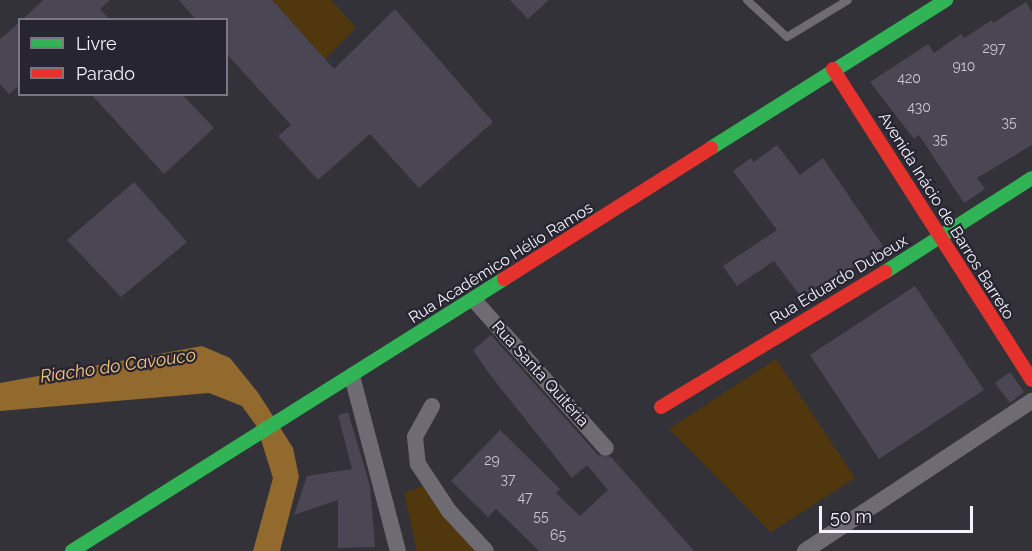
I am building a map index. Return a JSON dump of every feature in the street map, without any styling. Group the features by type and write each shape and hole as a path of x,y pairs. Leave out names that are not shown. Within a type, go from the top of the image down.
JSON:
{"street":[{"name":"Rua Acadêmico Hélio Ramos","path":"72,551 474,300 834,69 946,0"},
{"name":"Avenida Inácio de Barros Barreto","path":"834,69 1032,380"},
{"name":"Rua Eduardo Dubeux","path":"662,407 940,238 1032,178"},
{"name":"Rua Santa Quitéria","path":"474,300 606,448"},
{"path":"352,376 399,551"},
{"path":"805,551 1032,401"},
{"path":"432,406 415,437 418,464 449,511 486,551"}],"lane":[{"path":"747,0 787,37 848,0"}],"shaded area":[{"path":"272,0 331,0 356,28 325,59"},
{"path":"776,359 855,478 771,532 669,429"},
{"path":"423,486 480,551 417,551 404,493"}],"water":[{"name":"Riacho do Cavouco","path":"202,346 230,358 259,394 293,448 299,477 280,551 253,551 273,478 257,427 242,406 209,393 0,411 0,383"}],"building":[{"path":"43,0 110,0 100,9 108,18 24,18"},
{"path":"179,0 272,0 334,69 395,9 493,122 419,188 370,134 318,180 278,136 291,125 228,55 228,18 194,18"},
{"path":"510,0 549,0 528,19"},
{"path":"1026,2 1032,12 1032,145 977,178 985,189 964,203 919,135 914,139 870,82 928,44 934,53 961,34 964,38"},
{"path":"18,24 18,87 9,94 0,84 0,39"},
{"path":"93,96 184,96 214,128 164,174"},
{"path":"777,145 800,175 823,158 883,246 804,301 774,261 737,286 723,266 777,230 733,171 751,158 754,162"},
{"path":"134,182 187,242 121,297 67,240"},
{"path":"915,286 984,390 879,459 810,355"},
{"path":"491,335 598,455 611,457 694,551 539,551 496,509 488,517 451,481 500,430 560,489 556,493 580,516 608,490 587,465 572,478 490,375 473,350"},
{"path":"1010,372 1024,392 1010,403 995,383"},
{"path":"348,412 370,486 375,547 338,548 338,500 294,515 307,476 352,469 338,415"}],"traffic: fast":[{"path":"711,148 946,0"},
{"path":"885,272 1032,178"},
{"path":"72,551 504,279"}],"traffic: jam":[{"path":"833,69 1032,380"},
{"path":"504,279 711,148"},
{"path":"661,407 885,272"}]}
